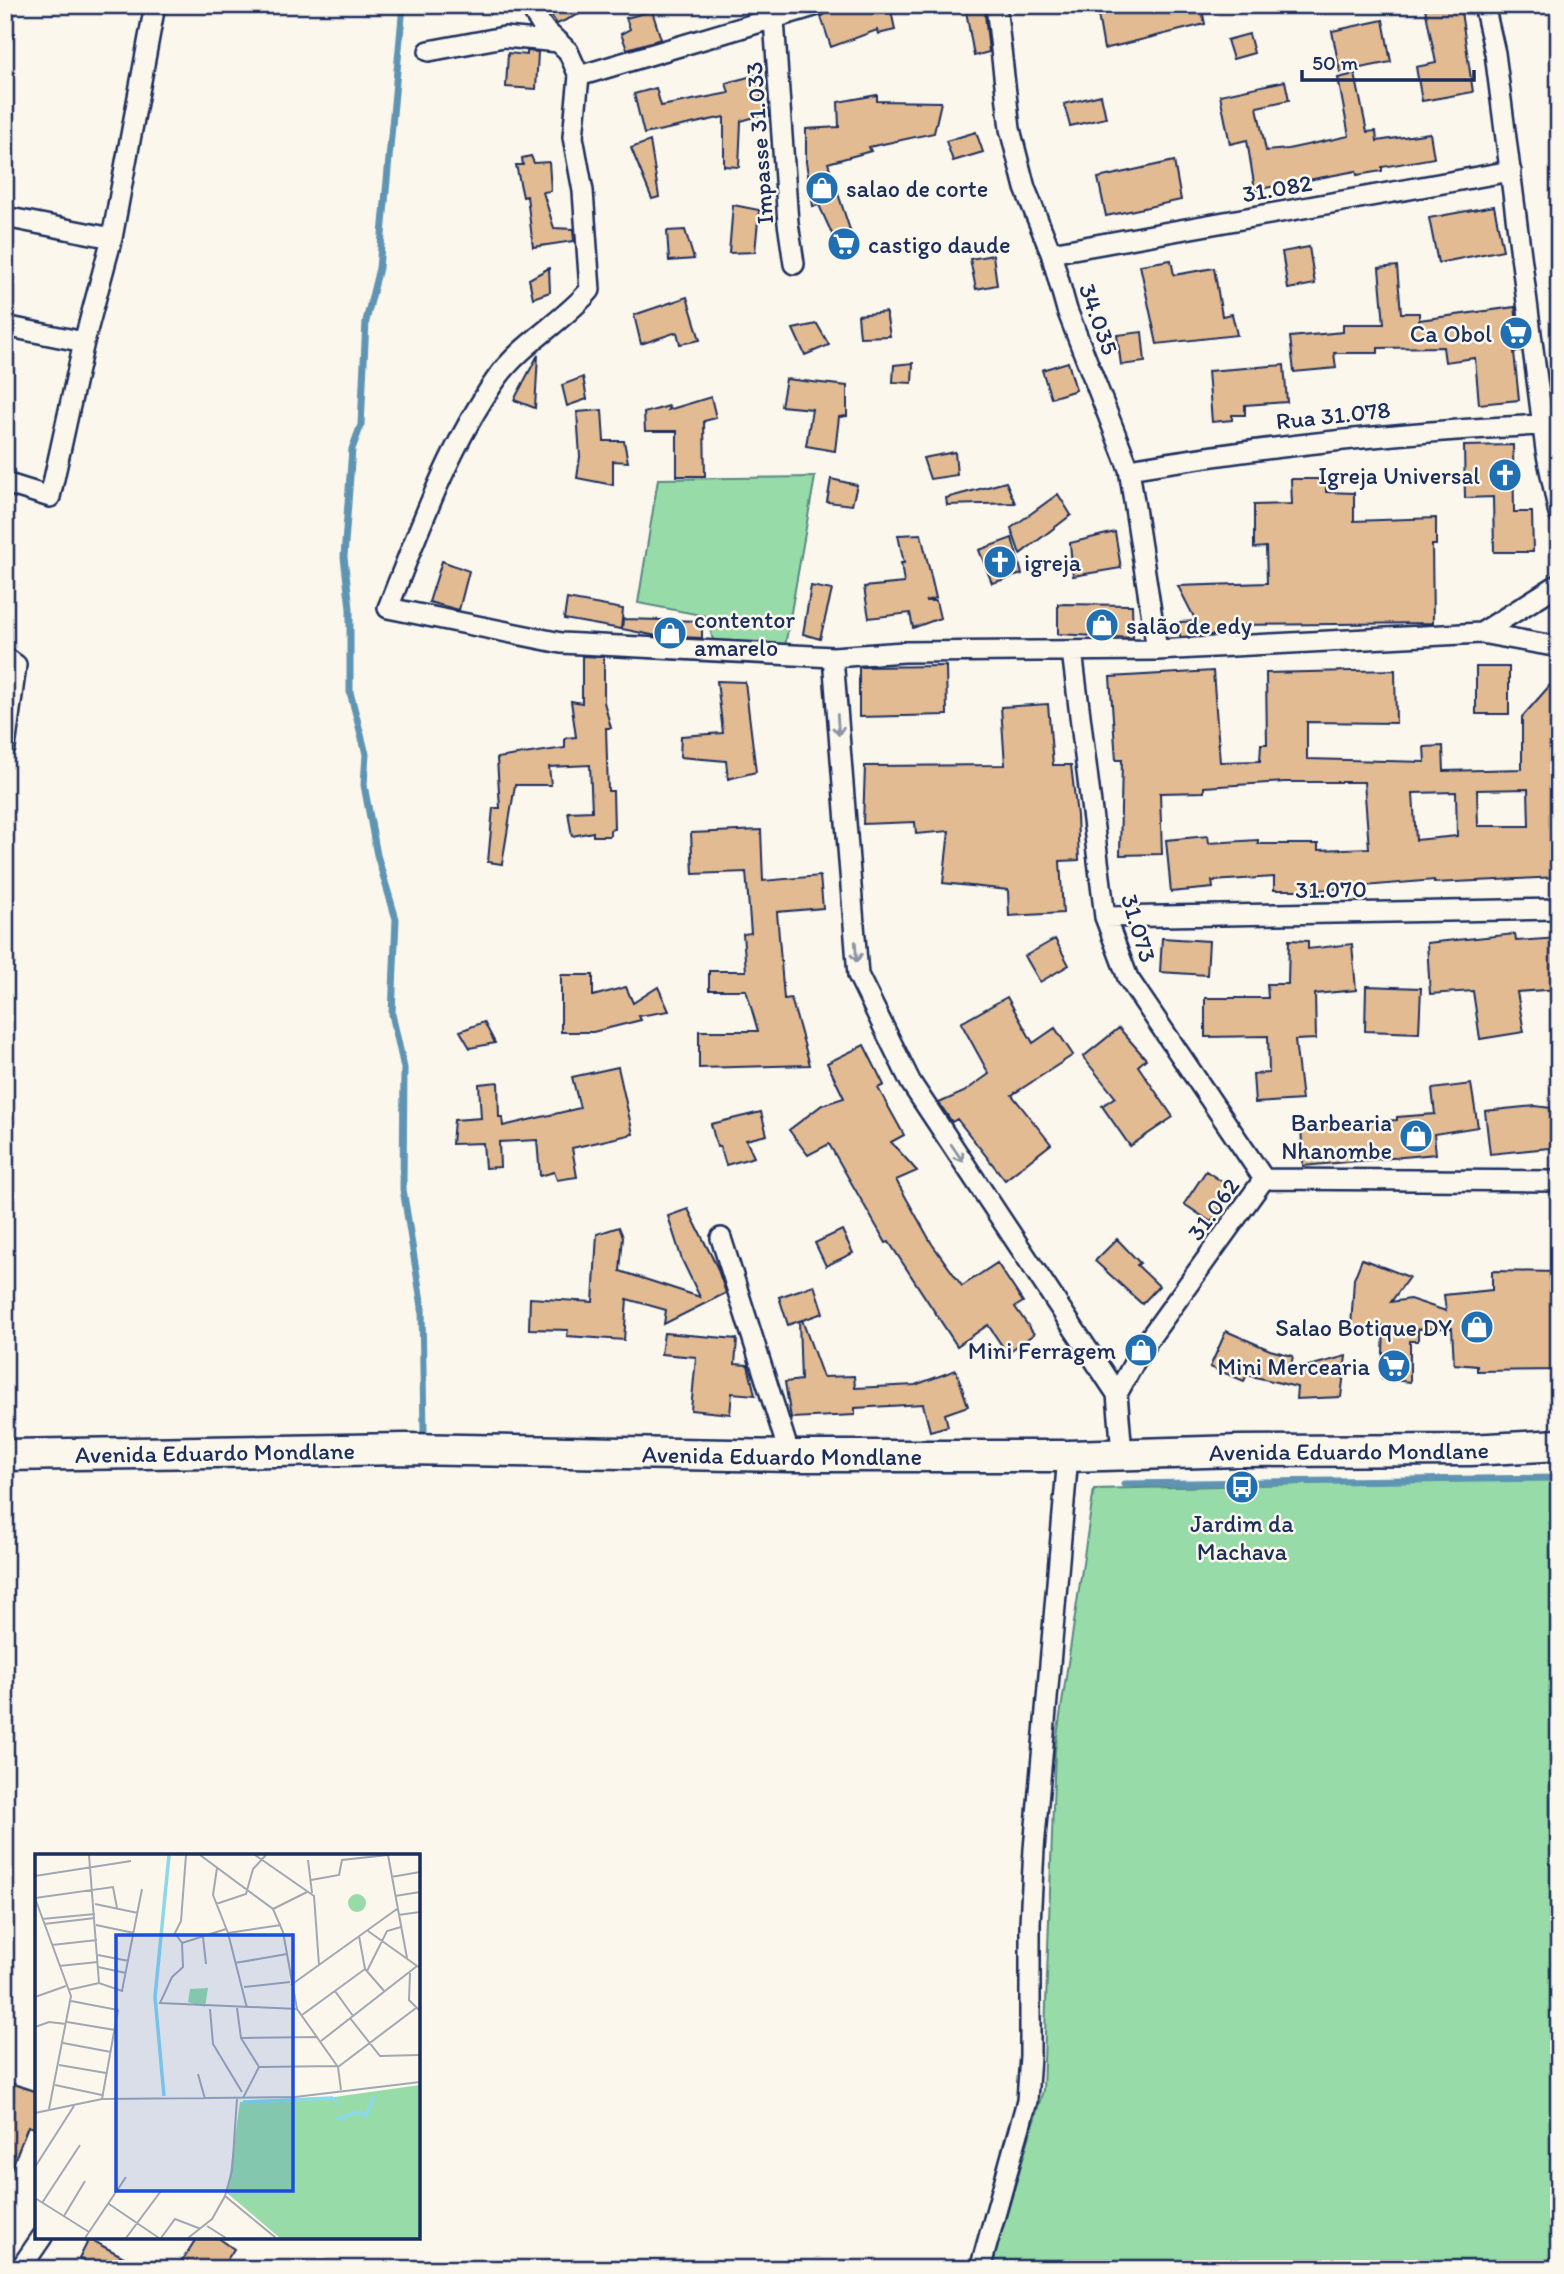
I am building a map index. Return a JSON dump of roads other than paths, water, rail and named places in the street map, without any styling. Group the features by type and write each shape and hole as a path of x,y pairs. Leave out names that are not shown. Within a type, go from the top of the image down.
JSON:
{"main road":[{"name":"Avenida Eduardo Mondlane","path":"5,1455 406,1449 790,1456 1068,1456 1122,1453 1470,1450 1559,1445"}],"street":[{"path":"5,483 50,498 84,342 112,238 155,5"},
{"path":"529,5 544,29 561,42 575,62 579,76 573,137 583,191 590,290 572,311 536,339 498,376 442,474 388,608 561,643 833,657 904,652 1157,650 1481,633 1559,647"},
{"path":"579,76 818,5"},
{"name":"34.035","path":"996,5 1010,129 1024,188 1051,253 1067,310 1129,470 1157,650"},
{"path":"1484,5 1495,53 1543,425 1552,446 1559,514"},
{"name":"Impasse 31.033","path":"774,19 788,223 794,264"},
{"path":"429,51 504,37 561,42"},
{"name":"31.082","path":"1051,253 1511,171"},
{"path":"5,217 112,238"},
{"path":"5,326 84,342"},
{"name":"Rua 31.078","path":"1129,470 1268,446 1432,430 1543,425"},
{"path":"1481,633 1559,584"},
{"name":"31.073","path":"1072,652 1105,917 1128,978 1264,1179"},
{"path":"5,657 16,666 5,748"},
{"path":"833,657 858,975 911,1083 1117,1394 1122,1453"},
{"name":"31.070","path":"1105,917 1559,909"},
{"name":"31.062","path":"1117,1394 1141,1350 1264,1179 1559,1181"},
{"path":"721,1238 790,1456"},
{"path":"979,2269 1027,2101 1034,1849 1054,1643 1068,1456"},
{"path":"20,2269 41,2239"}],"waterway":[{"path":"403,5 379,268 366,321 361,425 352,449 344,557 350,608 350,692 366,754 364,785 377,855 396,919 392,1014 404,1068 403,1189 422,1307 424,1433"},
{"path":"1124,1484 1559,1478"}],"place":[{"name":"salao de corte","path":"822,188"},
{"name":"castigo daude","path":"844,244"},
{"name":"Ca Obol","path":"1516,333"},
{"name":"Igreja Universal","path":"1505,475"},
{"name":"igreja","path":"1000,562"},
{"name":"salão de edy","path":"1102,625"},
{"name":"contentor amarelo","path":"670,633"},
{"name":"Barbearia Nhanombe","path":"1416,1136"},
{"name":"Salao Botique DY","path":"1477,1327"},
{"name":"Mini Ferragem","path":"1141,1350"},
{"name":"Mini Mercearia","path":"1394,1366"},
{"name":"Jardim da Machava","path":"1242,1487"}]}
